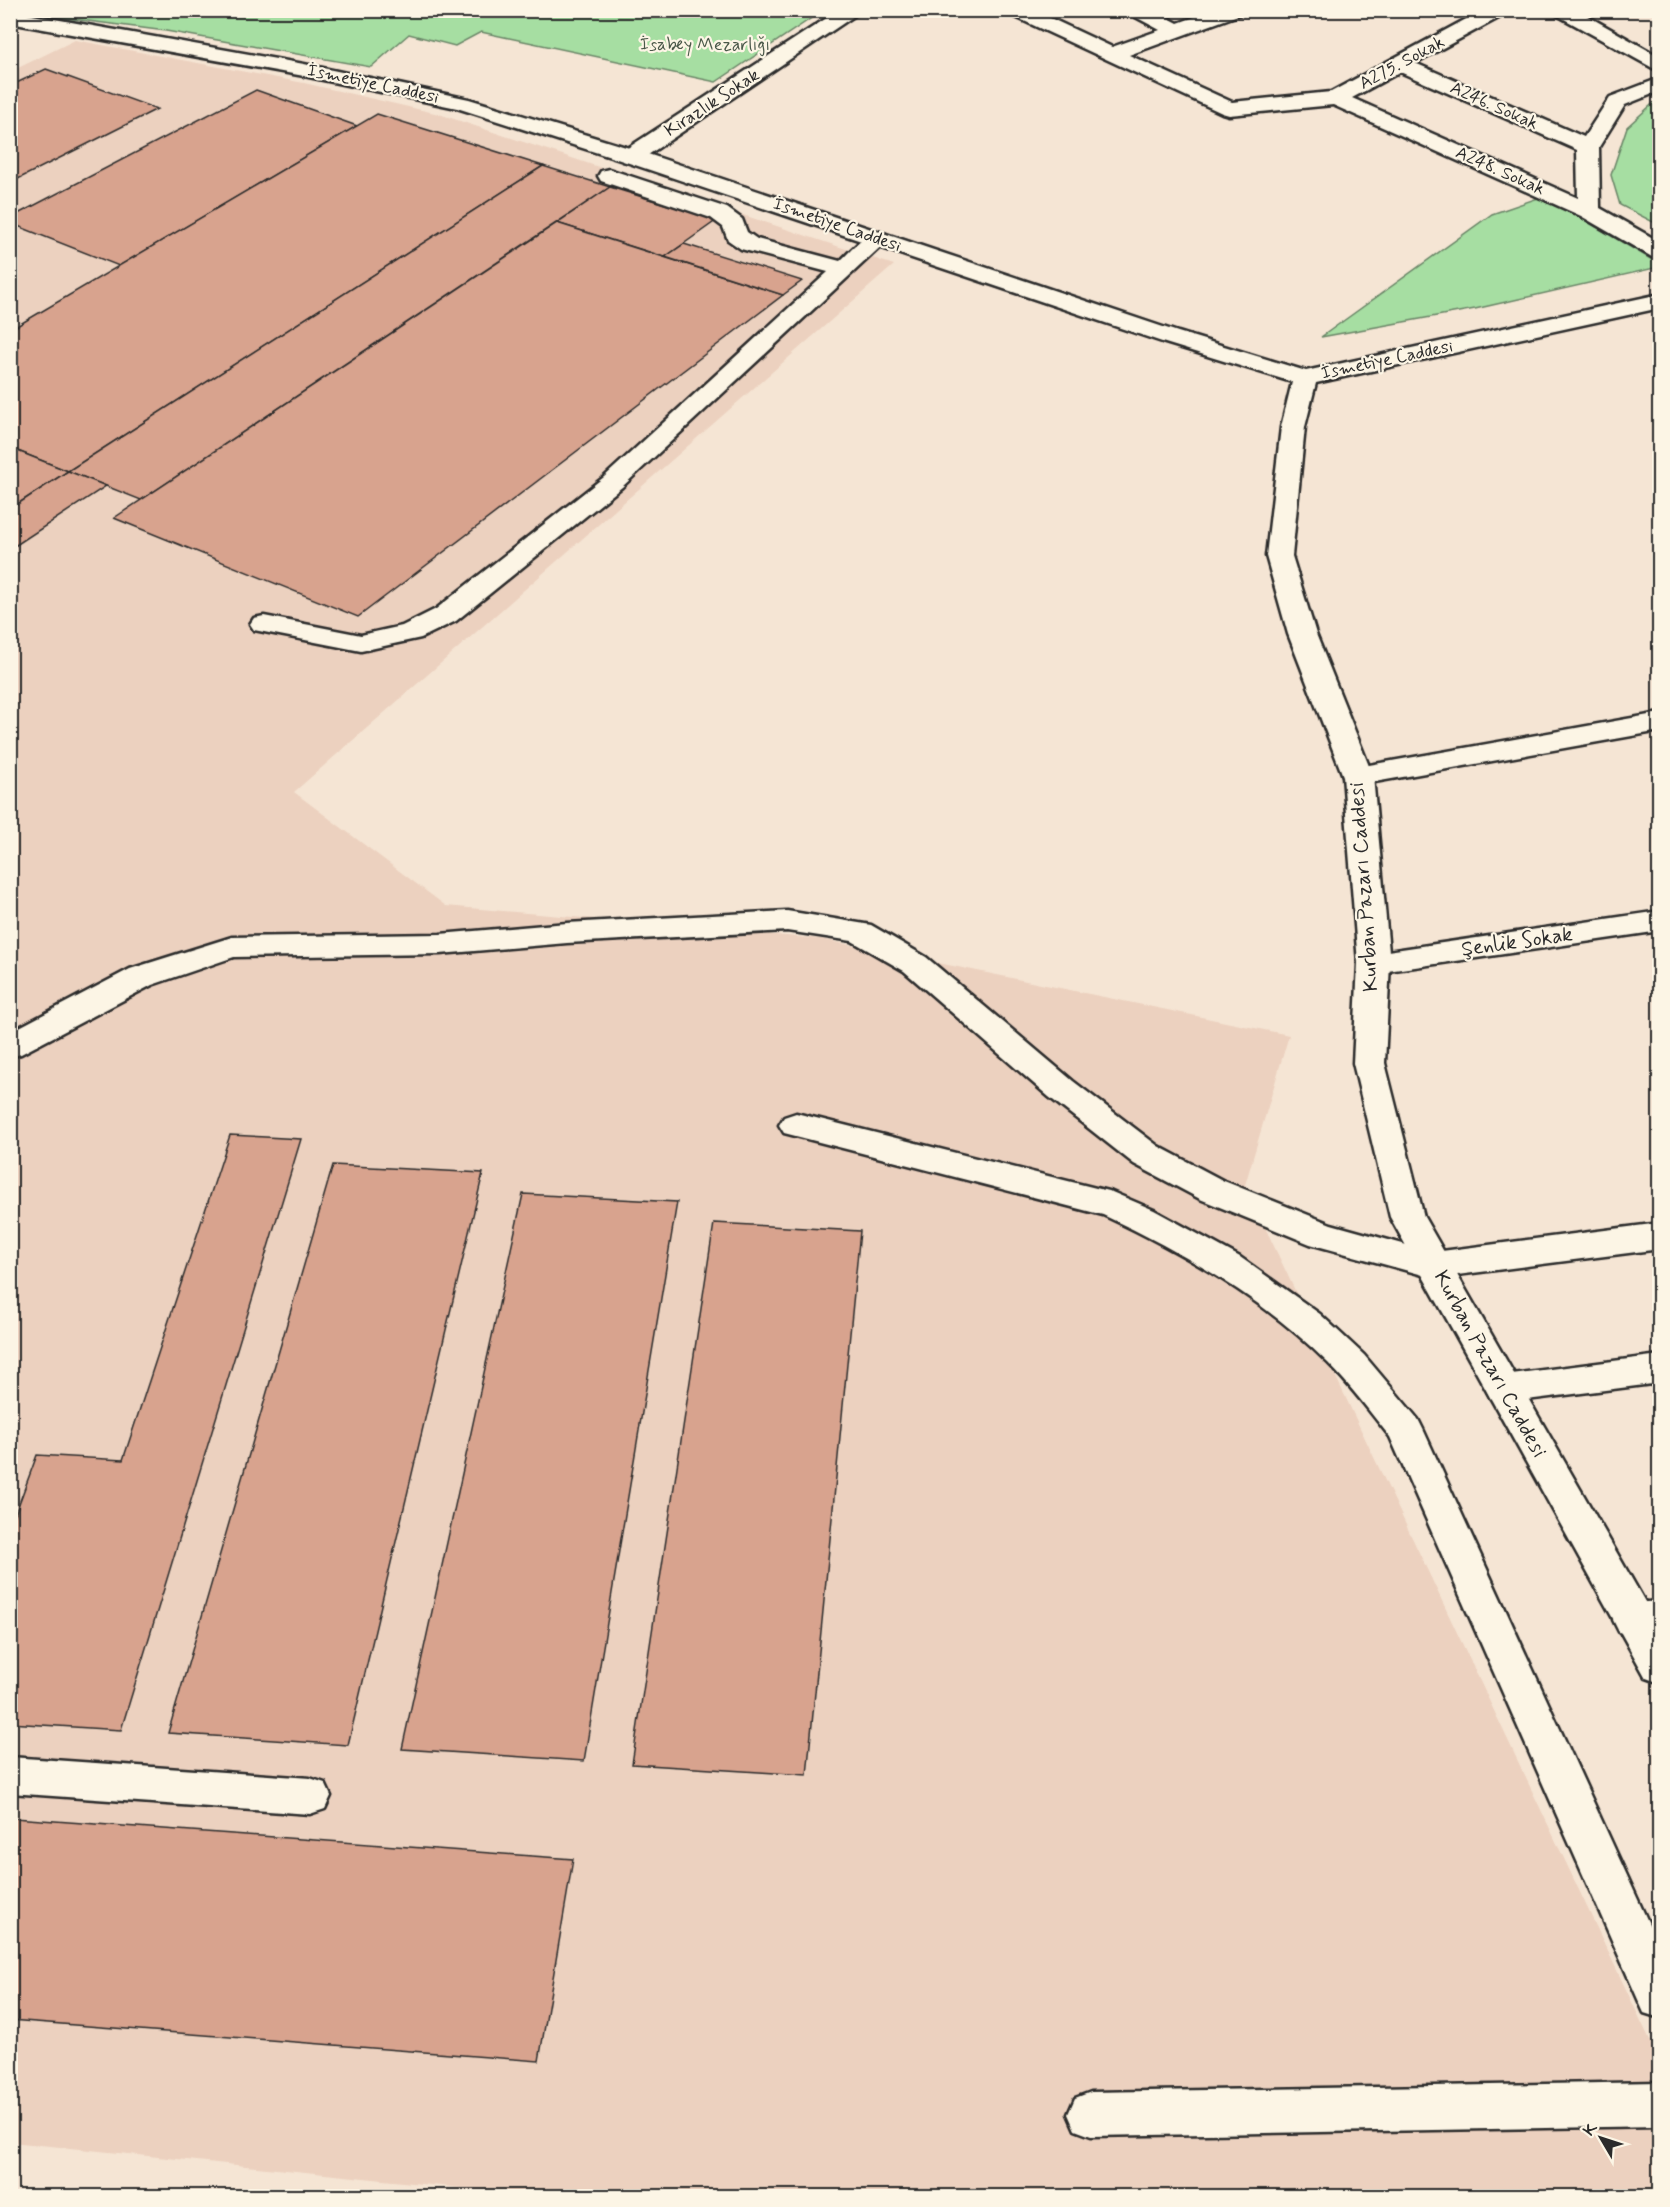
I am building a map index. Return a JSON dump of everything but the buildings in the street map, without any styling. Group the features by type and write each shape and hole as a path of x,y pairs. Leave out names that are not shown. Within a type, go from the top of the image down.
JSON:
{"street":[{"name":"Kirazlık Sokak","path":"631,156 852,10"},
{"path":"1016,10 1229,109 1336,98"},
{"path":"1137,10 1177,31"},
{"path":"1112,54 1234,10"},
{"name":"A275. Sokak","path":"1336,98 1499,10"},
{"path":"1563,11 1659,66"},
{"name":"İsmetiye Caddesi","path":"10,17 304,70 462,103 631,156 1170,337 1305,378 1659,301"},
{"name":"A246. Sokak","path":"1400,64 1588,147"},
{"path":"1589,211 1588,147 1617,101 1659,84"},
{"name":"A248. Sokak","path":"1336,98 1589,211 1659,252"},
{"path":"609,176 719,213 734,224 736,235 749,244 843,269"},
{"path":"264,624 361,643 411,632 446,615 613,482 878,239"},
{"name":"Kurban Pazarı Caddesi","path":"1305,378 1293,427 1279,556 1302,634 1358,777 1374,963 1369,1064 1407,1217 1504,1389 1646,1618 1659,1666"},
{"path":"1358,777 1659,722"},
{"path":"10,1046 141,977 232,947 440,944 567,933 787,921 860,932 915,964 1044,1075 1146,1155 1212,1190 1322,1235 1434,1265 1659,1236"},
{"name":"Şenlik Sokak","path":"1374,963 1659,921"},
{"path":"796,1125 1112,1205 1160,1226 1250,1278 1334,1347 1405,1428 1659,1998"},
{"path":"1504,1389 1659,1369"},
{"path":"10,1775 309,1796"},
{"path":"1091,2114 1659,2104"}],"shaded area":[{"path":"75,40 304,83 439,114 894,265 294,792 446,906 821,939 1289,1035 1245,1185 1659,2059 1660,2196 540,2196 11,2142 10,72"}],"green space":[{"name":"İsabey Mezarlığı","path":"27,11 822,11 716,82 481,32 455,46 409,34 371,67 166,31"},
{"path":"1659,98 1659,225 1620,205 1611,175 1627,127"},
{"path":"1538,198 1576,215 1659,264 1659,267 1475,309 1321,337 1492,214"}]}
